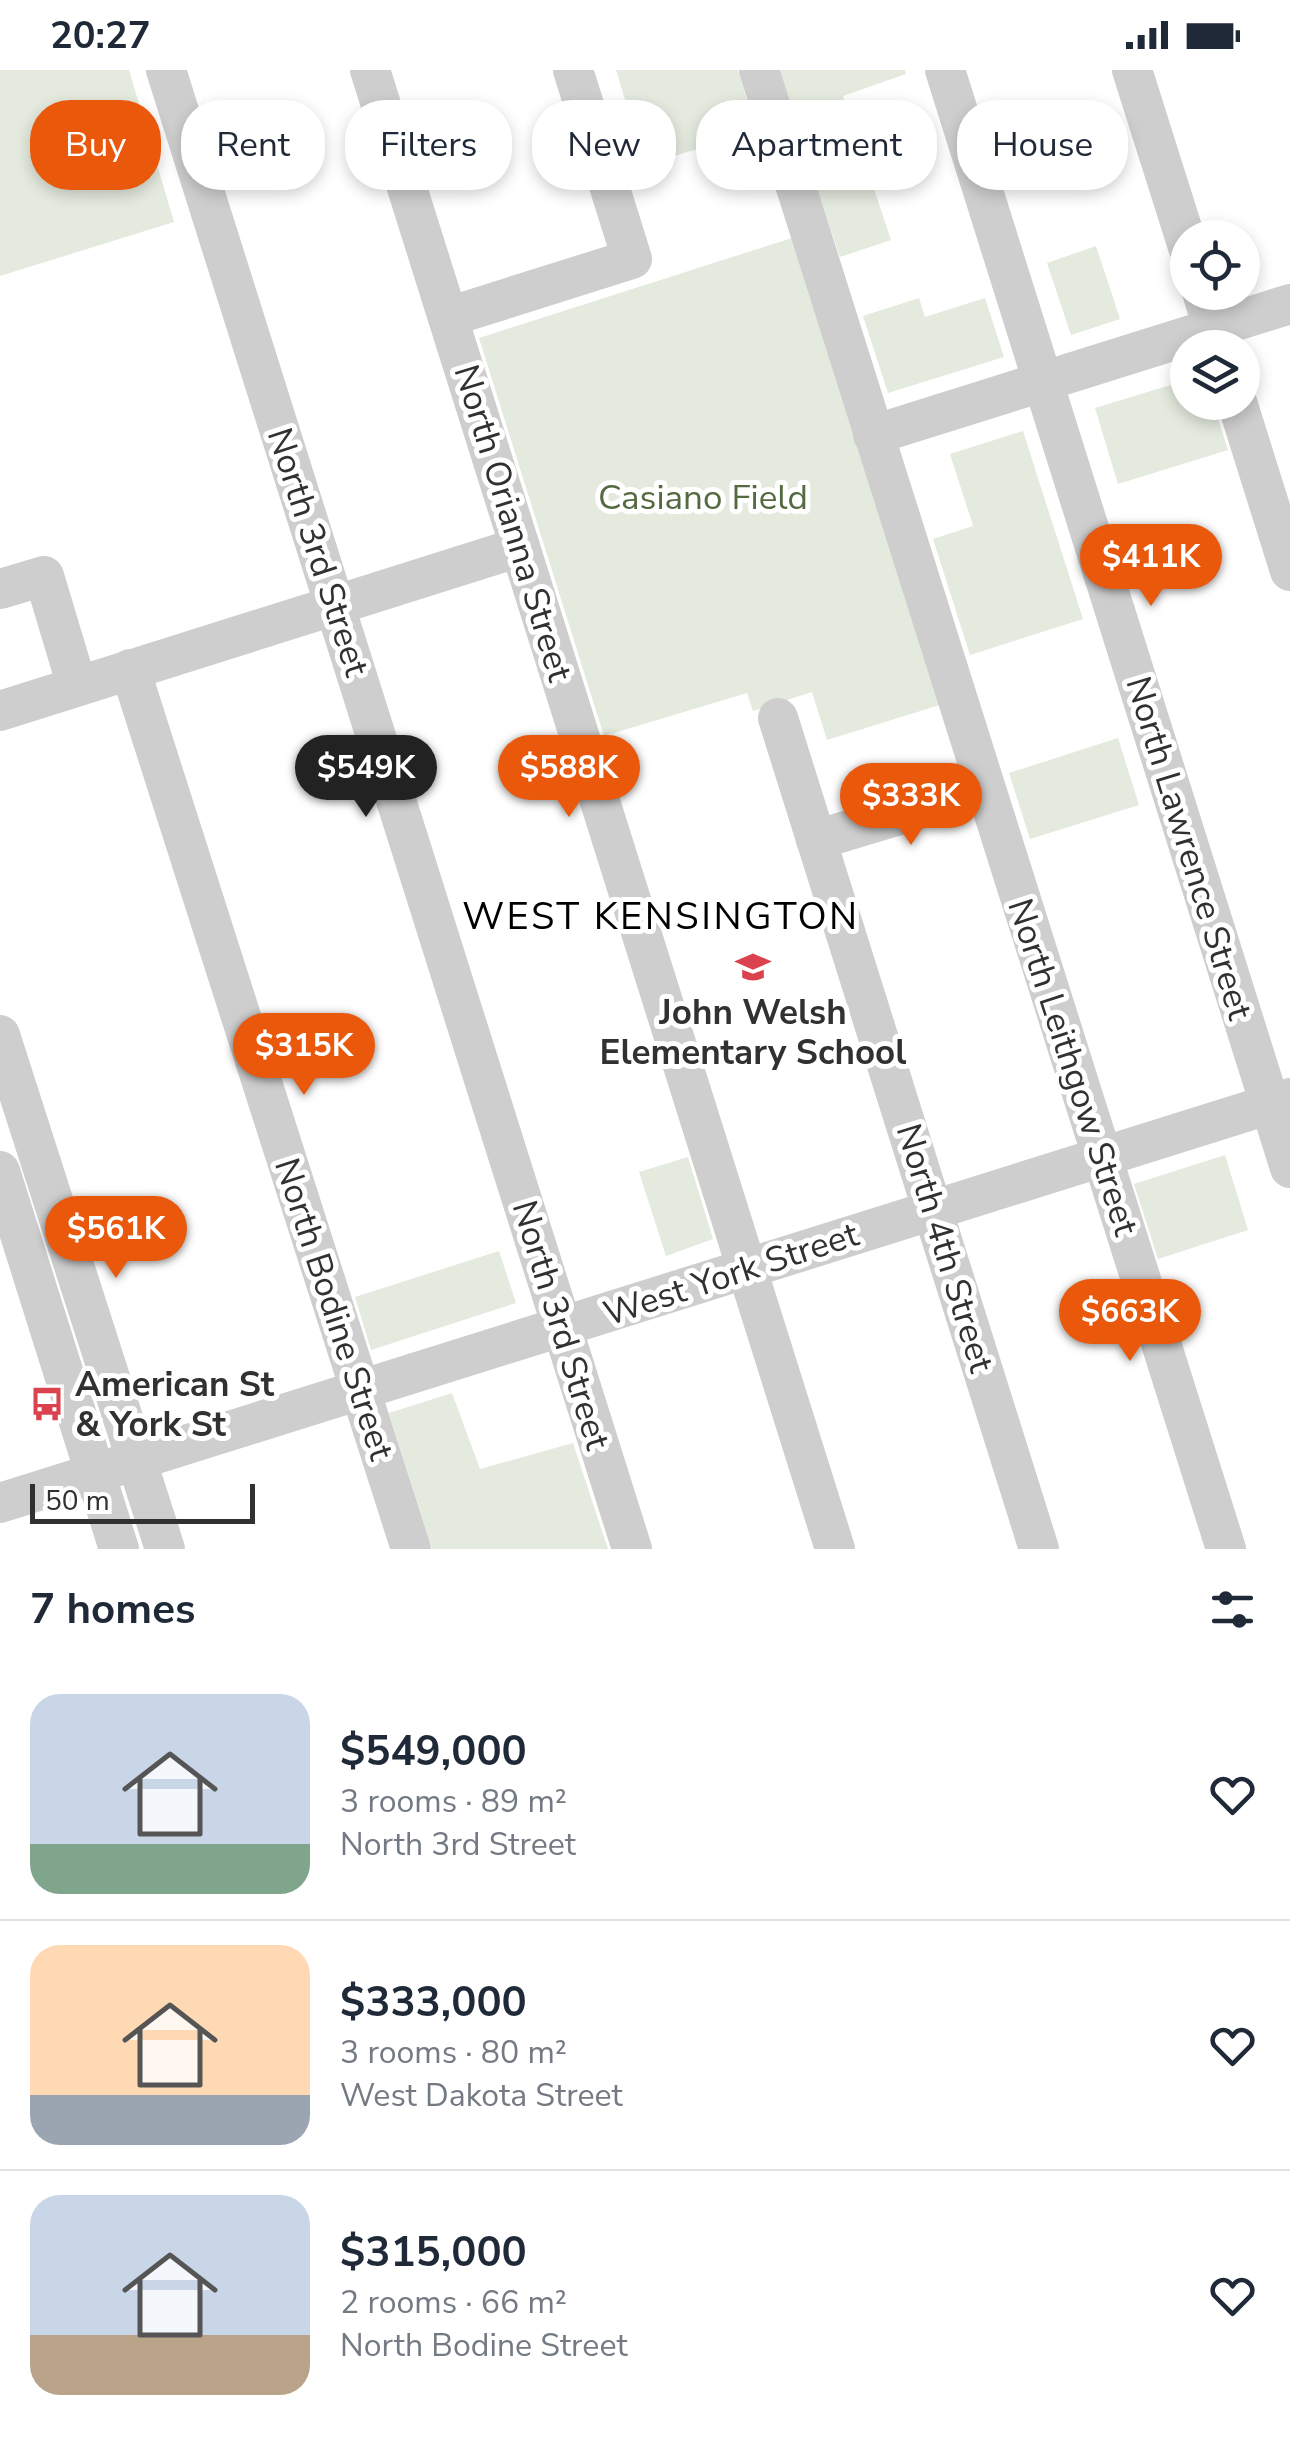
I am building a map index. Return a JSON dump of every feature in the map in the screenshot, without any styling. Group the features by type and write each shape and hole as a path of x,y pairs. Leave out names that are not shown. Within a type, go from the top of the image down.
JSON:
{"street":[{"name":"North 3rd Street","path":"166,70 632,1549"},
{"name":"North Orianna Street","path":"370,70 835,1549"},
{"path":"448,317 632,259 573,70"},
{"name":"North Leithgow Street","path":"759,70 1226,1549"},
{"name":"North Lawrence Street","path":"945,70 1043,382 1280,1101 1290,1168"},
{"path":"1132,70 1179,220"},
{"path":"873,435 1043,382 1211,323 1290,304"},
{"path":"1242,420 1290,572"},
{"path":"1,706 78,686 520,546"},
{"path":"0,590 44,576 78,686"},
{"name":"North Bodine Street","path":"130,669 410,1549"},
{"name":"North 4th Street","path":"778,718 1039,1549"},
{"path":"816,840 985,789"},
{"path":"0,1035 165,1549"},
{"name":"West York Street","path":"0,1503 1280,1101"},
{"path":"0,1171 118,1549"}],"green space":[{"path":"0,70 129,70 138,100 30,100 30,190 161,190 161,178 174,222 0,276"},
{"path":"616,70 738,70 747,100 696,100 696,149 676,156 676,100 625,100"},
{"path":"777,70 905,70 906,74 843,96 844,100 787,100"},
{"path":"817,190 874,190 891,240 840,257"},
{"name":"Casiano Field","path":"795,237 943,704 827,740 812,692 753,711 747,693 604,736 479,338"},
{"path":"1096,246 1120,319 1071,335 1047,263"},
{"path":"919,298 925,317 985,298 1004,357 888,393 863,316"},
{"path":"1170,385 1170,420 1218,420 1228,450 1118,484 1095,408"},
{"path":"1023,431 1083,619 970,655 933,539 973,526 950,454"},
{"path":"1118,738 1139,805 1030,839 1009,773"},
{"path":"1225,1155 1248,1230 1158,1259 1134,1184"},
{"path":"688,1157 713,1239 666,1256 639,1172"},
{"path":"499,1251 516,1303 371,1350 355,1297"},
{"path":"452,1393 480,1469 573,1443 608,1549 432,1549 389,1413"}],"place":[{"name":"John Welsh Elementary School","path":"753,967"},
{"name":"American St & York St","path":"47,1404"}],"district":[{"name":"WEST KENSINGTON","path":"661,916"}]}
